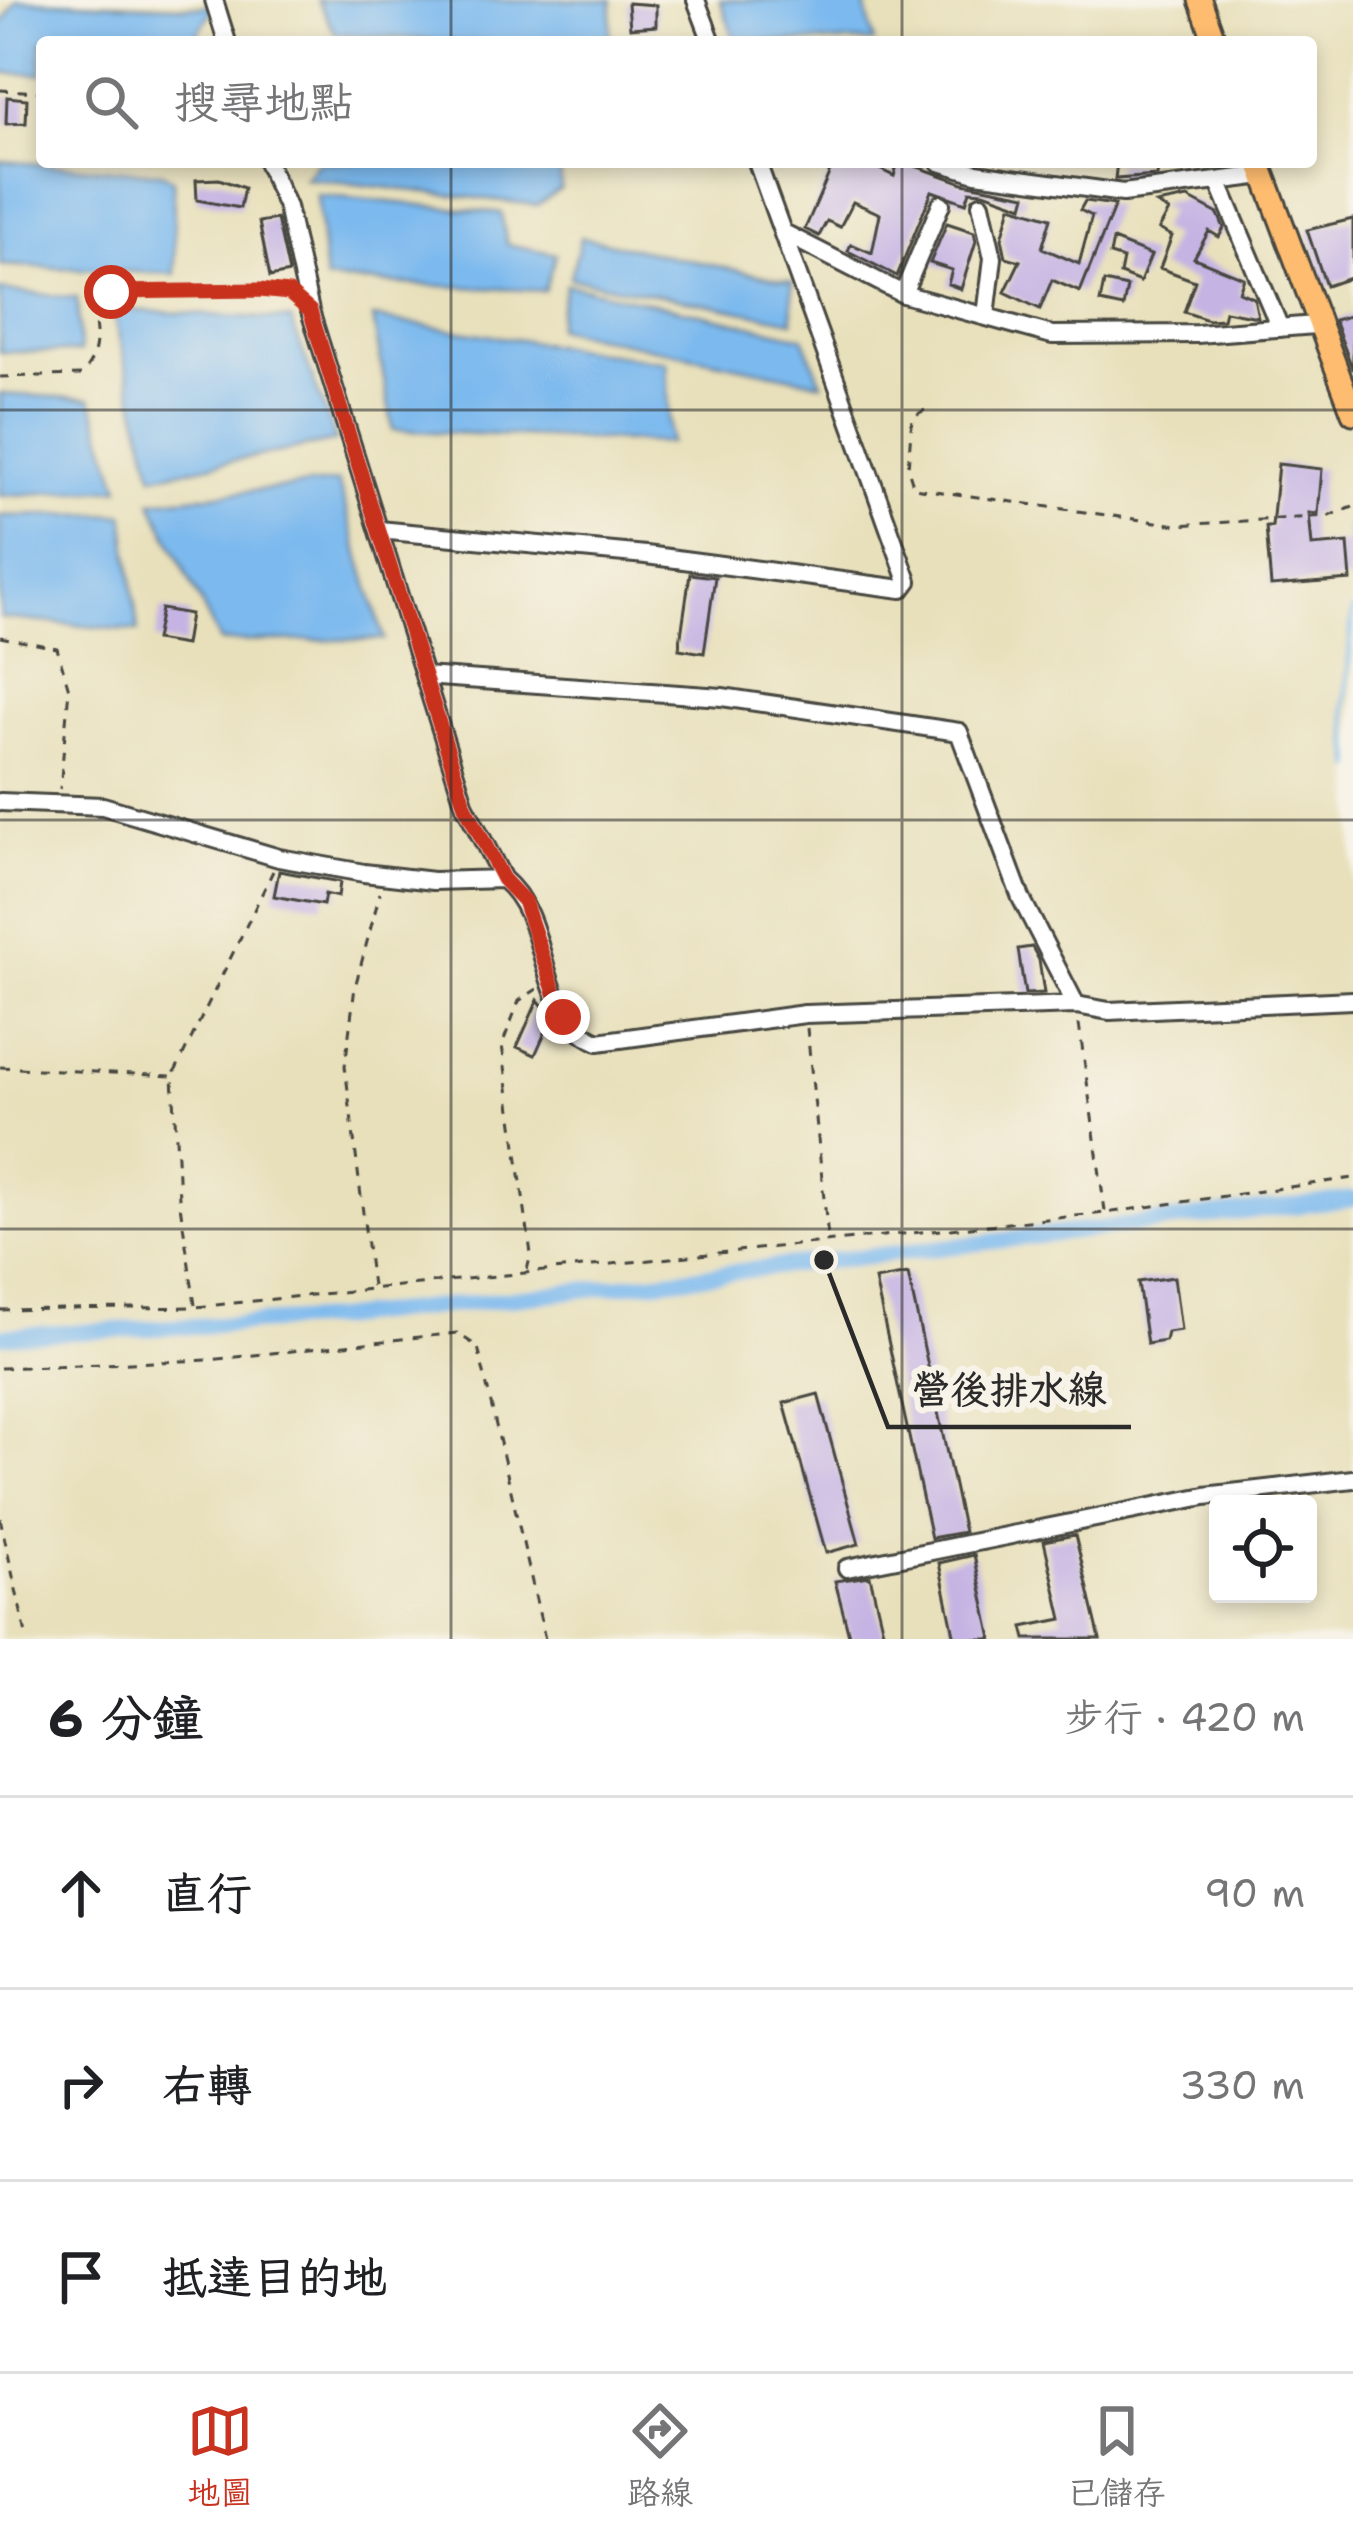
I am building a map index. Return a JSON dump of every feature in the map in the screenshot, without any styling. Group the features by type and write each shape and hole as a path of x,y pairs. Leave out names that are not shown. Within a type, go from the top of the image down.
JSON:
{"main road":[{"path":"1200,0 1214,36"},
{"path":"1261,168 1316,325 1353,413"}],"lane":[{"path":"214,0 225,36"},
{"path":"696,0 710,36"},
{"path":"270,168 287,207 310,311 465,806 503,879 524,901 563,1017 577,1033 598,1042 805,1014 1076,1005 1109,1011 1353,1000"},
{"path":"379,530 646,555 902,589 908,581 886,513 759,168"},
{"path":"962,168 1124,193 1218,181 1261,168"},
{"path":"1218,181 1280,328"},
{"path":"981,204 993,258 986,316"},
{"path":"904,294 940,205"},
{"path":"784,233 904,294 1052,335 1316,325"},
{"path":"424,676 722,697 959,732 1021,898 1076,1005"},
{"path":"0,802 103,806 279,858 384,876 503,879"},
{"path":"847,1568 1205,1496 1353,1479"}],"path":[{"path":"0,90 36,92"},
{"path":"0,376 81,375 92,363 98,339 93,312 111,292 260,290 289,293 310,311"},
{"path":"925,410 912,417 908,469 914,488 1178,525 1329,516 1353,507"},
{"path":"0,637 57,648 69,688 58,801"},
{"path":"196,1307 179,1198 173,1076 251,926 279,858"},
{"path":"372,1288 345,1066 355,987 384,876"},
{"path":"526,1271 531,1254 502,1045 519,1001 550,980"},
{"path":"1076,1005 1105,1213"},
{"path":"805,1014 829,1242"},
{"path":"0,1067 173,1076"},
{"path":"0,1310 196,1307 1105,1213 1353,1178"},
{"path":"0,1368 208,1360 457,1333 467,1337 478,1347 545,1639"},
{"path":"0,1518 27,1639"}],"water":[{"path":"17,0 215,4 196,36 36,36 36,74 0,73 0,27"},
{"path":"317,0 612,0 610,36 336,34"},
{"path":"720,0 864,0 873,36 734,36"},
{"path":"0,161 36,164 36,168 162,173 173,180 175,274 0,265"},
{"path":"313,168 560,168 561,189 537,205 305,178"},
{"path":"317,195 501,213 507,244 556,254 544,291 325,280"},
{"path":"581,237 792,282 793,321 570,278"},
{"path":"566,284 803,337 822,383 556,328"},
{"path":"0,290 77,298 80,352 0,352"},
{"path":"112,309 291,320 336,441 153,476"},
{"path":"373,318 667,362 670,443 393,430"},
{"path":"0,394 91,399 120,488 0,496"},
{"path":"338,482 384,639 220,642 151,501"},
{"path":"124,514 138,631 0,618 0,516"}],"building":[{"path":"628,3 656,5 656,26 630,28"},
{"path":"7,97 27,99 26,123 6,124"},
{"path":"831,168 877,168 894,176 896,168 921,168 963,183 1026,195 1023,206 984,192 970,191 966,203 932,191 897,276 848,251 851,244 872,253 880,214 853,202 840,227 827,221 819,236 805,229"},
{"path":"1116,168 1158,169 1157,176 1115,179"},
{"path":"219,179 244,188 240,208 197,200 196,180"},
{"path":"1188,198 1218,214 1224,228 1219,237 1209,231 1194,258 1244,278 1239,292 1254,298 1258,317 1225,311 1223,319 1208,320 1184,312 1195,281 1160,268 1172,236 1159,229 1169,211 1157,204"},
{"path":"1085,201 1115,205 1080,292 1052,280 1040,309 1005,292 1020,261 1006,257 1002,238 1011,206 1051,218 1042,248 1079,264 1092,216 1080,210"},
{"path":"277,219 289,273 270,277 259,222"},
{"path":"1353,219 1353,277 1326,286 1307,230"},
{"path":"947,223 974,232 976,241 961,289 948,284 952,270 930,263"},
{"path":"1113,240 1151,255 1140,282 1120,274 1123,259 1110,255"},
{"path":"1104,282 1127,287 1123,307 1100,302"},
{"path":"1353,315 1353,370 1334,320"},
{"path":"1278,464 1322,469 1318,514 1309,513 1312,546 1348,543 1351,580 1271,586 1266,527 1272,527"},
{"path":"690,574 715,577 704,653 679,649"},
{"path":"161,609 190,614 185,645 155,640"},
{"path":"279,871 340,882 338,897 325,894 323,905 274,896"},
{"path":"1032,947 1044,993 1025,994 1018,949"},
{"path":"538,1000 552,1017 535,1055 517,1047"},
{"path":"908,1274 964,1532 931,1538 875,1280"},
{"path":"1174,1277 1181,1330 1167,1332 1165,1341 1147,1344 1138,1282"},
{"path":"818,1394 859,1544 826,1553 784,1403"},
{"path":"1075,1535 1100,1639 1026,1639 1023,1627 1062,1619 1044,1541"},
{"path":"974,1555 992,1639 955,1639 939,1563"},
{"path":"870,1576 885,1639 850,1639 835,1581"}],"waterway":[{"path":"1353,526 1348,528 1353,548"},
{"path":"1353,610 1345,707 1353,767"},
{"path":"0,1336 335,1319 1353,1199"}],"place":[{"name":"營後排水線","path":"824,1260"}],"route":[{"path":"111,292 137,288 260,290 289,293 310,311 465,806 503,879 524,901 563,1017"}]}
